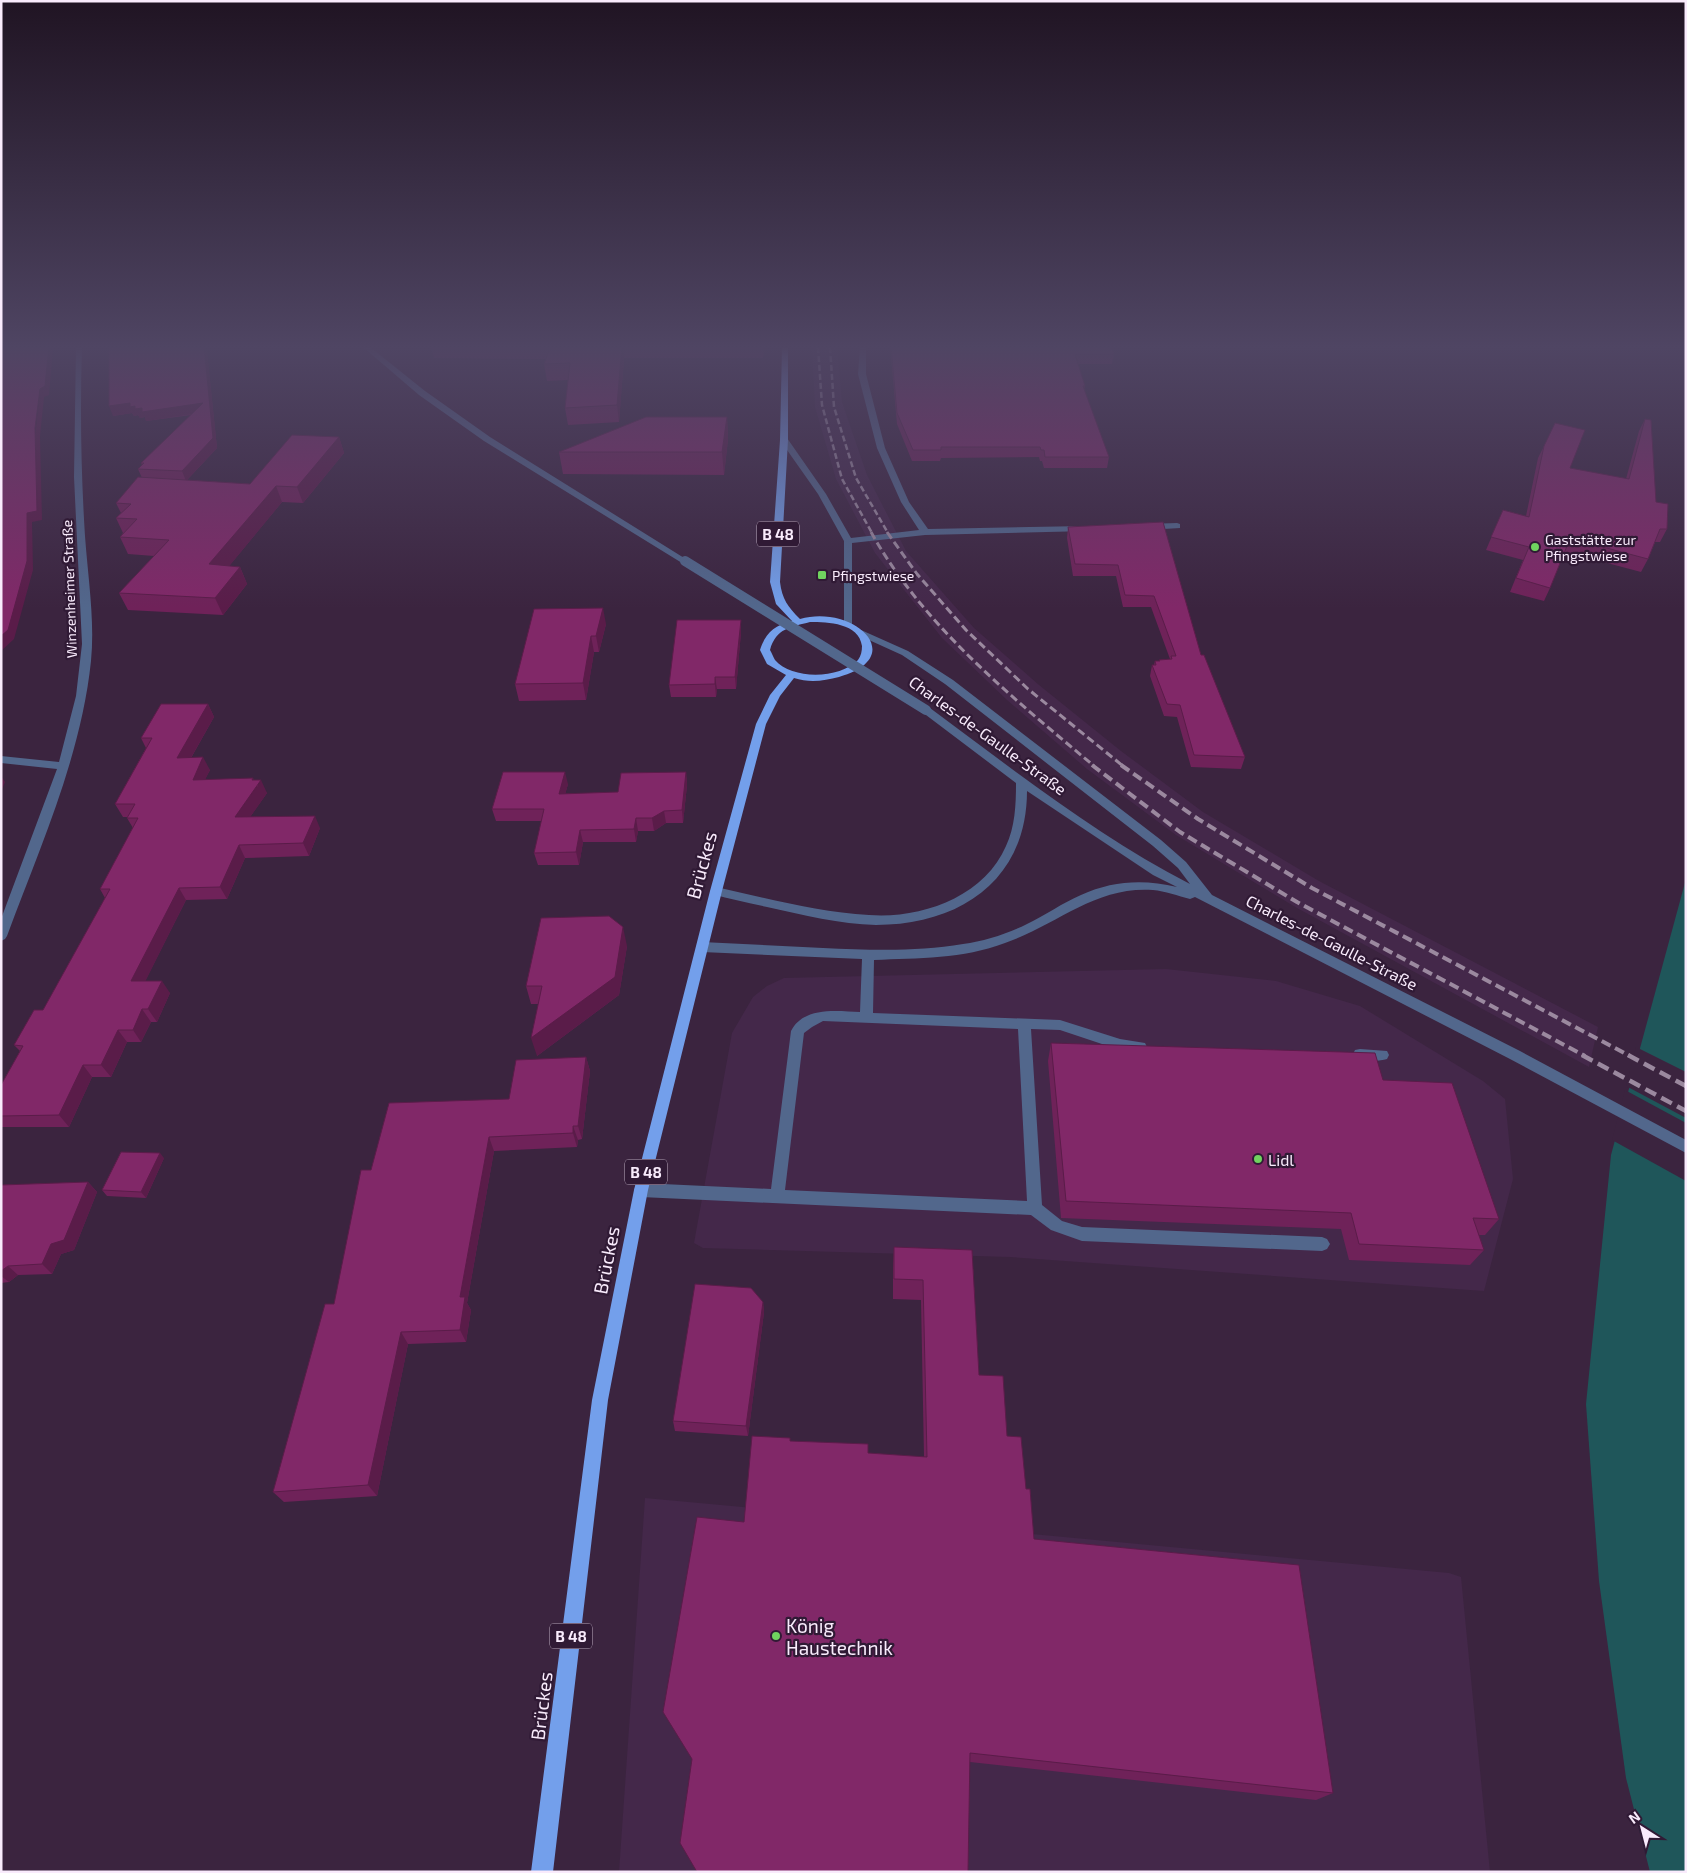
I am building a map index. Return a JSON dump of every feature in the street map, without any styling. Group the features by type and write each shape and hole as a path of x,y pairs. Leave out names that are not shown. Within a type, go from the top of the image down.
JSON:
{"main road":[{"name":"B 48","path":"784,434 775,582 777,598 782,608 797,621"},
{"path":"823,619 847,624 861,633 867,642 868,652 863,661 854,669 840,675 807,679 791,675 778,669 769,661 765,652 766,642 772,633 783,626 797,621 823,619"},
{"name":"Brückes","path":"542,1872 600,1400 641,1190 716,891 761,724 775,695 791,675"}],"street":[{"name":"Winzenheimer Straße","path":"1,936 63,766 81,698 86,658 86,614 78,434"},
{"name":"Charles-de-Gaulle-Straße","path":"481,434 926,710 1022,782 1128,854 1209,899 1686,1147"},
{"path":"878,434 881,448 905,502 925,532"},
{"path":"784,440 822,494 848,541 847,624"},
{"path":"1138,527 1177,526"},
{"path":"848,541 925,532 1099,528"},
{"path":"861,633 905,653 949,682 1157,843 1182,865 1209,899"},
{"path":"1,759 63,766"},
{"path":"716,891 841,917 870,920 898,919 924,915 948,907 969,898 983,888 1006,860 1014,844 1023,805 1022,782"},
{"path":"702,947 868,954 936,953 964,949 1001,940 1032,927 1085,898 1117,889 1155,886 1209,899"},
{"path":"866,1018 868,954"},
{"path":"777,1197 798,1031 807,1023 822,1016 1060,1025 1080,1029 1111,1042 1132,1047 1151,1048"},
{"path":"1024,1024 1035,1208 1045,1218 1063,1230 1082,1234 1322,1244"},
{"path":"1344,1054 1382,1055"},
{"path":"641,1190 1035,1208"}],"shaded area":[{"path":"823,434 853,434 867,475 906,551 974,628 1039,685 1121,751 1203,812 1319,881 1598,1027 1589,1067 1297,908 1176,835 1087,769 1007,700 942,638 875,553 836,479"},
{"path":"1686,879 1686,1872 1650,1872 1626,1778 1599,1581 1586,1404 1611,1155"},
{"path":"1166,969 1276,981 1360,1006 1483,1081 1505,1099 1513,1179 1484,1291 1010,1257 703,1248 694,1243 732,1033 753,997 767,986 784,978"},
{"path":"645,1498 1449,1573 1461,1577 1490,1872 619,1872"}],"pier":[{"path":"1636,1047 1686,1072 1686,1118 1626,1086"},
{"path":"1625,1090 1686,1123 1686,1181 1612,1140"}],"building":[{"path":"1,434 35,434 37,511 27,513 27,561 8,630 1,636"},
{"path":"171,434 213,434 213,438 182,471 138,469 144,463 141,463"},
{"path":"603,434 725,434 722,452 559,452"},
{"path":"906,434 1101,434 1109,457 1045,457 1044,450 1041,450 1040,447 941,447 941,450 913,450"},
{"path":"1550,434 1583,434 1570,468 1629,479 1641,434 1652,434 1656,502 1668,504 1667,529 1660,529 1648,559 1584,542 1582,544 1572,542 1570,547 1567,546 1550,588 1516,578 1529,547 1491,537 1503,510 1529,517 1544,446"},
{"path":"292,435 339,437 297,487 276,486 209,564 240,567 215,598 119,593 169,540 120,537 137,519 116,518 131,504 116,503 138,477 250,484"},
{"path":"1163,522 1201,655 1204,655 1245,757 1194,755 1180,705 1167,704 1152,665 1156,665 1155,661 1172,659 1171,656 1176,656 1154,596 1125,595 1118,565 1075,564 1068,527"},
{"path":"603,608 596,636 591,636 583,683 515,684 534,609"},
{"path":"677,620 741,620 735,677 715,677 715,684 669,685"},
{"path":"161,704 208,704 177,758 203,757 193,780 253,778 252,780 261,780 235,817 315,816 303,843 239,845 220,887 179,888 131,981 162,981 148,1009 142,1009 133,1030 118,1030 101,1065 83,1065 59,1115 1,1116 1,1085 23,1046 14,1045 34,1010 43,1010 110,889 100,889 138,818 127,818 135,804 115,804 152,738 141,738"},
{"path":"503,772 565,772 559,794 618,792 621,773 686,772 682,810 664,811 652,818 636,818 634,829 580,830 576,852 534,853 544,809 492,809"},
{"path":"609,916 623,927 615,977 531,1038 542,986 526,986 541,918"},
{"name":"Lidl","path":"1051,1043 1375,1053 1383,1080 1452,1083 1499,1219 1473,1218 1484,1250 1359,1244 1351,1213 1066,1201"},
{"path":"586,1057 578,1126 573,1126 573,1133 489,1137 460,1297 465,1297 460,1330 401,1332 368,1485 273,1492 325,1304 334,1304 361,1170 371,1170 389,1103 509,1099 516,1060"},
{"path":"121,1152 160,1153 141,1192 102,1190"},
{"path":"88,1182 64,1240 51,1244 42,1264 8,1266 1,1271 1,1185"},
{"path":"894,1247 972,1250 979,1375 1003,1376 1007,1436 1021,1437 1026,1489 1030,1489 1034,1539 1299,1565 1333,1793 970,1753 968,1872 697,1872 680,1843 692,1759 663,1712 697,1517 744,1522 752,1436 790,1438 790,1441 868,1444 868,1453 927,1457 923,1280 894,1279"},
{"path":"695,1284 751,1288 763,1302 746,1426 673,1421"}],"railway":[{"path":"830,434 842,479 872,533"},
{"path":"842,434 856,478 888,533"},
{"path":"871,532 892,566 943,630 1001,687 1094,766"},
{"path":"887,532 917,574 966,630 1028,689 1123,766"},
{"path":"1092,765 1180,832 1297,902 1585,1056"},
{"path":"1121,765 1198,819 1312,888 1630,1056"},
{"path":"1582,1055 1686,1111"},
{"path":"1628,1055 1686,1086"}],"place":[{"name":"Gaststätte zur Pfingstwiese","path":"1535,547"},
{"name":"Pfingstwiese","path":"822,575"},
{"name":"Lidl","path":"1258,1159"},
{"name":"König Haustechnik","path":"776,1636"}]}
